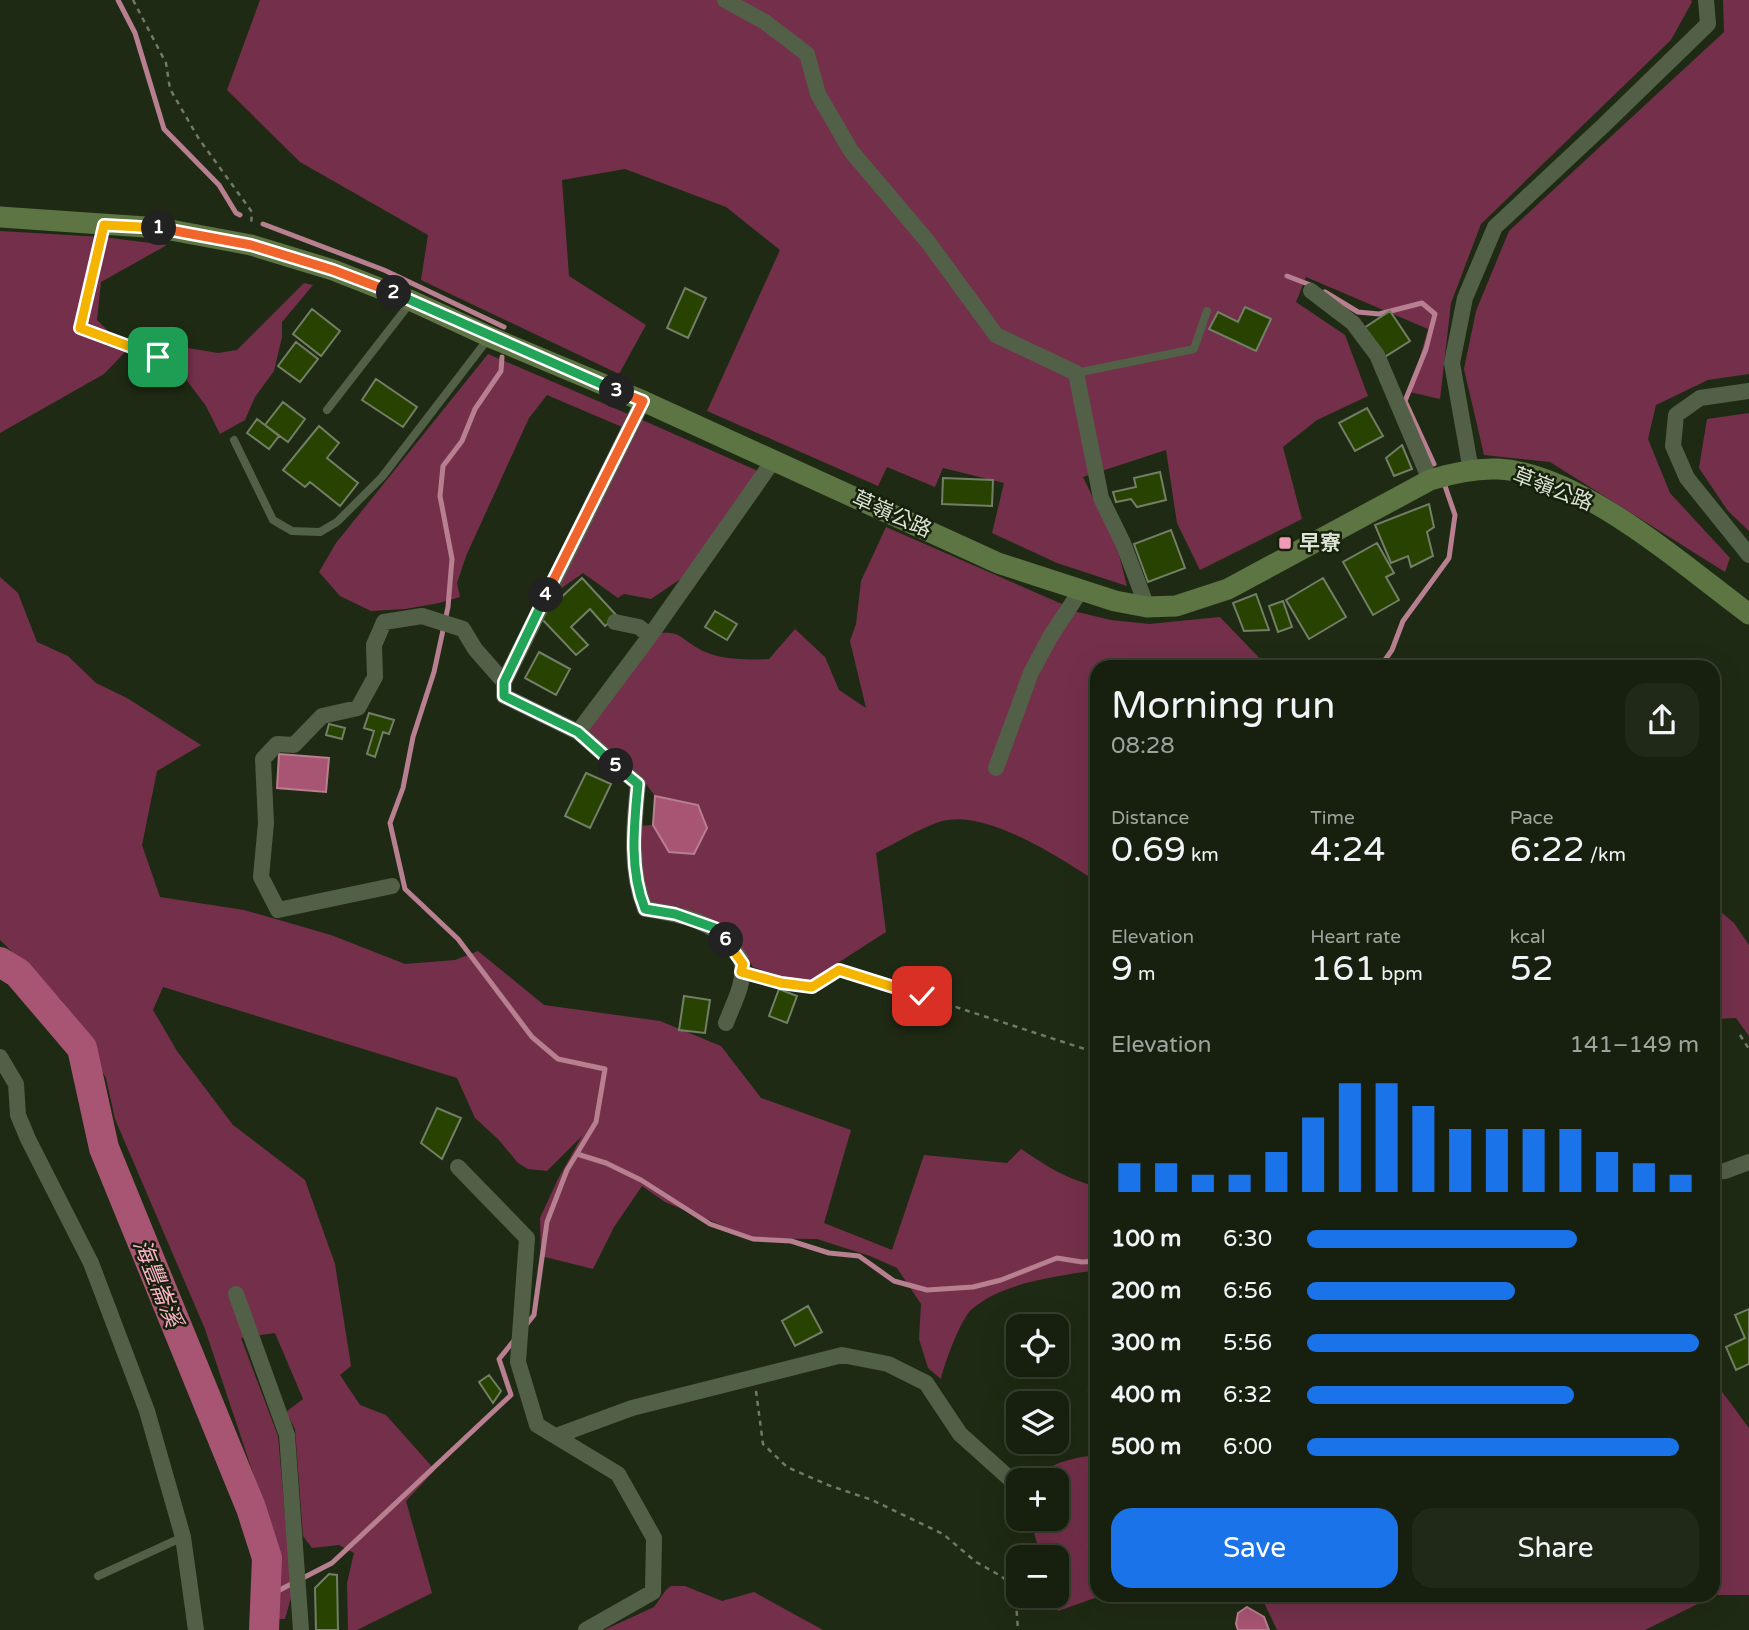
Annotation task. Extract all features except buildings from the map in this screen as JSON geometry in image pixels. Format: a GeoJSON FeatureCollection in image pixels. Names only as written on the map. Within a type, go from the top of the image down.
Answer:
{"type":"FeatureCollection","features":[{"type":"Feature","properties":{"kind":"main road","name":"草嶺公路"},"geometry":{"type":"LineString","coordinates":[[0,217],[160,228],[251,245],[333,270],[412,300],[490,337],[643,401],[998,563],[1115,601],[1147,607],[1176,606],[1228,589],[1430,480],[1457,472],[1498,469],[1525,473],[1579,494],[1620,519],[1749,614]]}},
{"type":"Feature","properties":{"kind":"street"},"geometry":{"type":"LineString","coordinates":[[725,0],[765,22],[807,54],[818,94],[851,151],[928,242],[996,335],[1076,373],[1101,498],[1123,543],[1147,607]]}},
{"type":"Feature","properties":{"kind":"street"},"geometry":{"type":"LineString","coordinates":[[1471,471],[1452,363],[1465,298],[1495,227],[1708,24],[1706,0]]}},
{"type":"Feature","properties":{"kind":"street"},"geometry":{"type":"LineString","coordinates":[[1311,290],[1353,323],[1377,355],[1430,480]]}},
{"type":"Feature","properties":{"kind":"street"},"geometry":{"type":"LineString","coordinates":[[1749,391],[1700,398],[1675,415],[1673,446],[1687,478],[1749,555]]}},
{"type":"Feature","properties":{"kind":"street"},"geometry":{"type":"LineString","coordinates":[[643,401],[504,682],[504,696],[578,732],[638,784],[634,827],[638,893],[645,909],[675,914],[715,928],[733,947],[743,964],[740,986],[726,1023]]}},
{"type":"Feature","properties":{"kind":"street"},"geometry":{"type":"LineString","coordinates":[[578,732],[650,636],[773,461]]}},
{"type":"Feature","properties":{"kind":"street"},"geometry":{"type":"LineString","coordinates":[[996,768],[1031,673],[1050,637],[1081,590]]}},
{"type":"Feature","properties":{"kind":"street"},"geometry":{"type":"LineString","coordinates":[[392,886],[278,909],[261,877],[265,823],[263,759],[277,744],[294,745],[322,716],[358,708],[375,677],[374,645],[384,622],[422,616],[463,629],[475,649],[504,682]]}},
{"type":"Feature","properties":{"kind":"street"},"geometry":{"type":"LineString","coordinates":[[615,622],[639,627],[650,636]]}},
{"type":"Feature","properties":{"kind":"street"},"geometry":{"type":"LineString","coordinates":[[0,1057],[16,1084],[18,1115],[28,1139],[91,1263],[155,1436],[183,1537],[195,1630]]}},
{"type":"Feature","properties":{"kind":"street"},"geometry":{"type":"LineString","coordinates":[[1720,1171],[1749,1162]]}},
{"type":"Feature","properties":{"kind":"street"},"geometry":{"type":"LineString","coordinates":[[458,1167],[527,1238],[518,1363],[537,1424],[618,1474],[654,1538],[653,1592],[586,1630]]}},
{"type":"Feature","properties":{"kind":"street"},"geometry":{"type":"LineString","coordinates":[[236,1294],[287,1435],[301,1630]]}},
{"type":"Feature","properties":{"kind":"street"},"geometry":{"type":"LineString","coordinates":[[556,1436],[632,1408],[842,1355],[888,1364],[926,1383],[960,1434],[1006,1475]]}},
{"type":"Feature","properties":{"kind":"lane"},"geometry":{"type":"LineString","coordinates":[[327,410],[412,300]]}},
{"type":"Feature","properties":{"kind":"lane"},"geometry":{"type":"LineString","coordinates":[[1076,373],[1194,349],[1207,311]]}},
{"type":"Feature","properties":{"kind":"lane"},"geometry":{"type":"LineString","coordinates":[[234,440],[273,520],[292,531],[320,532],[337,522],[382,477],[490,337]]}},
{"type":"Feature","properties":{"kind":"lane"},"geometry":{"type":"LineString","coordinates":[[98,1576],[183,1537]]}},
{"type":"Feature","properties":{"kind":"path"},"geometry":{"type":"LineString","coordinates":[[133,0],[166,63],[170,89],[199,139],[252,212],[251,245]]}},
{"type":"Feature","properties":{"kind":"path"},"geometry":{"type":"LineString","coordinates":[[104,225],[80,328],[158,357]]}},
{"type":"Feature","properties":{"kind":"path"},"geometry":{"type":"LineString","coordinates":[[741,972],[781,983],[812,987],[839,970],[1090,1051]]}},
{"type":"Feature","properties":{"kind":"path"},"geometry":{"type":"LineString","coordinates":[[1740,1035],[1749,1049]]}},
{"type":"Feature","properties":{"kind":"path"},"geometry":{"type":"LineString","coordinates":[[754,1378],[763,1444],[787,1467],[872,1500],[943,1534],[976,1562],[1001,1576],[1015,1588],[1018,1630]]}},
{"type":"Feature","properties":{"kind":"shaded area"},"geometry":{"type":"Polygon","coordinates":[[[260,0],[1692,2],[1671,40],[1481,224],[1451,303],[1440,399],[1410,392],[1428,329],[1306,277],[1296,302],[1345,335],[1368,396],[1317,420],[1283,447],[1302,519],[1200,570],[1177,523],[1166,450],[1083,477],[1117,547],[1127,586],[1057,563],[992,533],[1004,483],[943,468],[935,487],[887,467],[878,486],[707,411],[780,250],[726,207],[625,169],[562,180],[569,276],[646,325],[619,374],[421,280],[428,235],[300,162],[227,90],[260,0]]]}},
{"type":"Feature","properties":{"kind":"shaded area"},"geometry":{"type":"Polygon","coordinates":[[[1723,0],[1749,0],[1749,374],[1708,380],[1656,405],[1648,439],[1670,493],[1730,558],[1725,572],[1550,462],[1484,455],[1464,369],[1476,311],[1509,231],[1724,32],[1723,0]]]}},
{"type":"Feature","properties":{"kind":"shaded area"},"geometry":{"type":"Polygon","coordinates":[[[0,231],[102,237],[167,245],[101,282],[97,320],[127,350],[104,374],[0,433],[0,231]]]}},
{"type":"Feature","properties":{"kind":"shaded area"},"geometry":{"type":"Polygon","coordinates":[[[304,283],[313,285],[282,322],[282,337],[274,371],[255,397],[245,420],[220,434],[206,406],[170,358],[182,347],[218,353],[237,350],[304,283]]]}},
{"type":"Feature","properties":{"kind":"shaded area"},"geometry":{"type":"Polygon","coordinates":[[[488,354],[628,414],[622,427],[547,395],[529,418],[466,556],[457,583],[460,597],[405,609],[371,611],[340,596],[319,572],[336,543],[488,354]]]}},
{"type":"Feature","properties":{"kind":"shaded area"},"geometry":{"type":"Polygon","coordinates":[[[1749,413],[1749,531],[1728,511],[1699,468],[1707,419],[1749,413]]]}},
{"type":"Feature","properties":{"kind":"shaded area"},"geometry":{"type":"Polygon","coordinates":[[[640,419],[758,471],[685,576],[651,599],[624,594],[618,598],[583,573],[556,592],[640,419]]]}},
{"type":"Feature","properties":{"kind":"shaded area"},"geometry":{"type":"Polygon","coordinates":[[[886,527],[1062,604],[1025,671],[988,769],[994,776],[1003,766],[1048,652],[1073,611],[1111,620],[1149,624],[1220,617],[1261,660],[1090,660],[1090,877],[1021,837],[999,828],[957,819],[939,822],[876,853],[886,932],[805,984],[753,967],[721,925],[680,907],[651,904],[642,884],[640,826],[653,825],[669,852],[698,805],[655,796],[643,780],[583,728],[648,634],[660,633],[678,635],[703,651],[719,656],[769,659],[795,629],[825,657],[839,690],[866,708],[850,641],[856,624],[861,581],[886,527]]]}},
{"type":"Feature","properties":{"kind":"shaded area"},"geometry":{"type":"Polygon","coordinates":[[[0,577],[18,593],[37,642],[68,656],[96,683],[127,698],[201,745],[157,771],[142,845],[160,897],[244,910],[331,935],[405,964],[455,960],[478,951],[544,1005],[660,1021],[721,1046],[761,1098],[851,1130],[824,1223],[892,1250],[924,1155],[1007,1163],[1021,1149],[1067,1176],[1090,1185],[1090,1271],[1015,1286],[999,1292],[972,1309],[958,1331],[941,1379],[928,1368],[919,1339],[921,1304],[897,1268],[817,1239],[753,1238],[665,1202],[642,1186],[614,1227],[593,1269],[541,1256],[540,1218],[582,1136],[547,1171],[528,1169],[518,1163],[498,1139],[475,1118],[457,1078],[163,987],[153,1010],[177,1051],[233,1125],[305,1180],[335,1264],[351,1366],[340,1375],[360,1405],[386,1415],[435,1470],[406,1501],[432,1593],[357,1630],[348,1630],[347,1583],[354,1553],[339,1545],[312,1548],[303,1536],[295,1429],[286,1412],[303,1399],[275,1333],[241,1338],[278,1436],[292,1594],[285,1619],[274,1619],[273,1533],[205,1329],[115,1119],[106,1078],[62,1001],[0,940],[0,577]]]}},
{"type":"Feature","properties":{"kind":"shaded area"},"geometry":{"type":"Polygon","coordinates":[[[279,754],[329,758],[326,792],[277,788],[279,754]]]}},
{"type":"Feature","properties":{"kind":"shaded area"},"geometry":{"type":"Polygon","coordinates":[[[655,796],[698,805],[707,828],[694,854],[669,852],[653,825],[655,796]]]}},
{"type":"Feature","properties":{"kind":"shaded area"},"geometry":{"type":"Polygon","coordinates":[[[1720,911],[1734,923],[1749,945],[1749,1036],[1736,1018],[1720,1019],[1720,911]]]}},
{"type":"Feature","properties":{"kind":"shaded area"},"geometry":{"type":"Polygon","coordinates":[[[1720,1389],[1749,1428],[1749,1595],[1720,1595],[1720,1389]]]}},
{"type":"Feature","properties":{"kind":"shaded area"},"geometry":{"type":"Polygon","coordinates":[[[1090,1456],[1090,1600],[1069,1607],[1069,1545],[1038,1545],[1033,1531],[1069,1531],[1069,1468],[1048,1468],[1061,1462],[1090,1456]]]}},
{"type":"Feature","properties":{"kind":"shaded area"},"geometry":{"type":"Polygon","coordinates":[[[671,1586],[685,1586],[722,1601],[754,1592],[823,1630],[604,1630],[654,1607],[671,1586]]]}},
{"type":"Feature","properties":{"kind":"shaded area"},"geometry":{"type":"Polygon","coordinates":[[[1264,1602],[1702,1602],[1645,1630],[1277,1630],[1264,1602]]]}},
{"type":"Feature","properties":{"kind":"shaded area"},"geometry":{"type":"Polygon","coordinates":[[[1247,1607],[1264,1617],[1269,1630],[1238,1630],[1238,1613],[1247,1607]]]}},
{"type":"Feature","properties":{"kind":"waterway"},"geometry":{"type":"LineString","coordinates":[[118,0],[135,33],[164,129],[219,185],[236,213],[240,215]]}},
{"type":"Feature","properties":{"kind":"waterway"},"geometry":{"type":"LineString","coordinates":[[263,224],[384,270],[504,327]]}},
{"type":"Feature","properties":{"kind":"waterway"},"geometry":{"type":"LineString","coordinates":[[1287,276],[1313,286]]}},
{"type":"Feature","properties":{"kind":"waterway"},"geometry":{"type":"LineString","coordinates":[[1325,292],[1358,312],[1379,314],[1422,303],[1435,314],[1426,349],[1405,401],[1434,464]]}},
{"type":"Feature","properties":{"kind":"waterway"},"geometry":{"type":"LineString","coordinates":[[502,357],[501,371],[475,409],[462,441],[443,466],[440,496],[452,559],[448,607],[434,672],[413,737],[403,788],[390,823],[405,889],[458,939],[532,1037],[558,1059],[605,1069],[596,1122],[567,1170],[547,1222],[534,1315],[526,1325]]}},
{"type":"Feature","properties":{"kind":"waterway"},"geometry":{"type":"LineString","coordinates":[[1385,660],[1392,650],[1403,621],[1449,558],[1455,515],[1444,483]]}},
{"type":"Feature","properties":{"kind":"waterway","name":"海豐崙溪"},"geometry":{"type":"LineString","coordinates":[[0,962],[18,973],[82,1048],[104,1148],[251,1508],[267,1558],[264,1630]]}},
{"type":"Feature","properties":{"kind":"waterway"},"geometry":{"type":"LineString","coordinates":[[577,1154],[606,1163],[641,1180],[710,1224],[753,1239],[791,1241],[829,1253],[859,1256],[894,1281],[927,1290],[973,1287],[1001,1280],[1057,1258],[1090,1261]]}},
{"type":"Feature","properties":{"kind":"waterway"},"geometry":{"type":"LineString","coordinates":[[266,1597],[332,1563],[511,1395],[499,1359],[516,1338]]}},
{"type":"Feature","properties":{"kind":"place","name":"早寮"},"geometry":{"type":"Point","coordinates":[1285,543]}},
{"type":"Feature","properties":{"kind":"route"},"geometry":{"type":"LineString","coordinates":[[158,357],[80,328],[104,225],[160,228],[251,245],[333,270],[412,300],[490,337],[643,401],[519,648],[504,682],[504,696],[578,732],[638,784],[634,827],[635,857],[638,893],[645,909],[675,914],[715,928],[733,947],[743,964],[741,972],[781,983],[812,987],[839,970],[922,996]]}}]}
